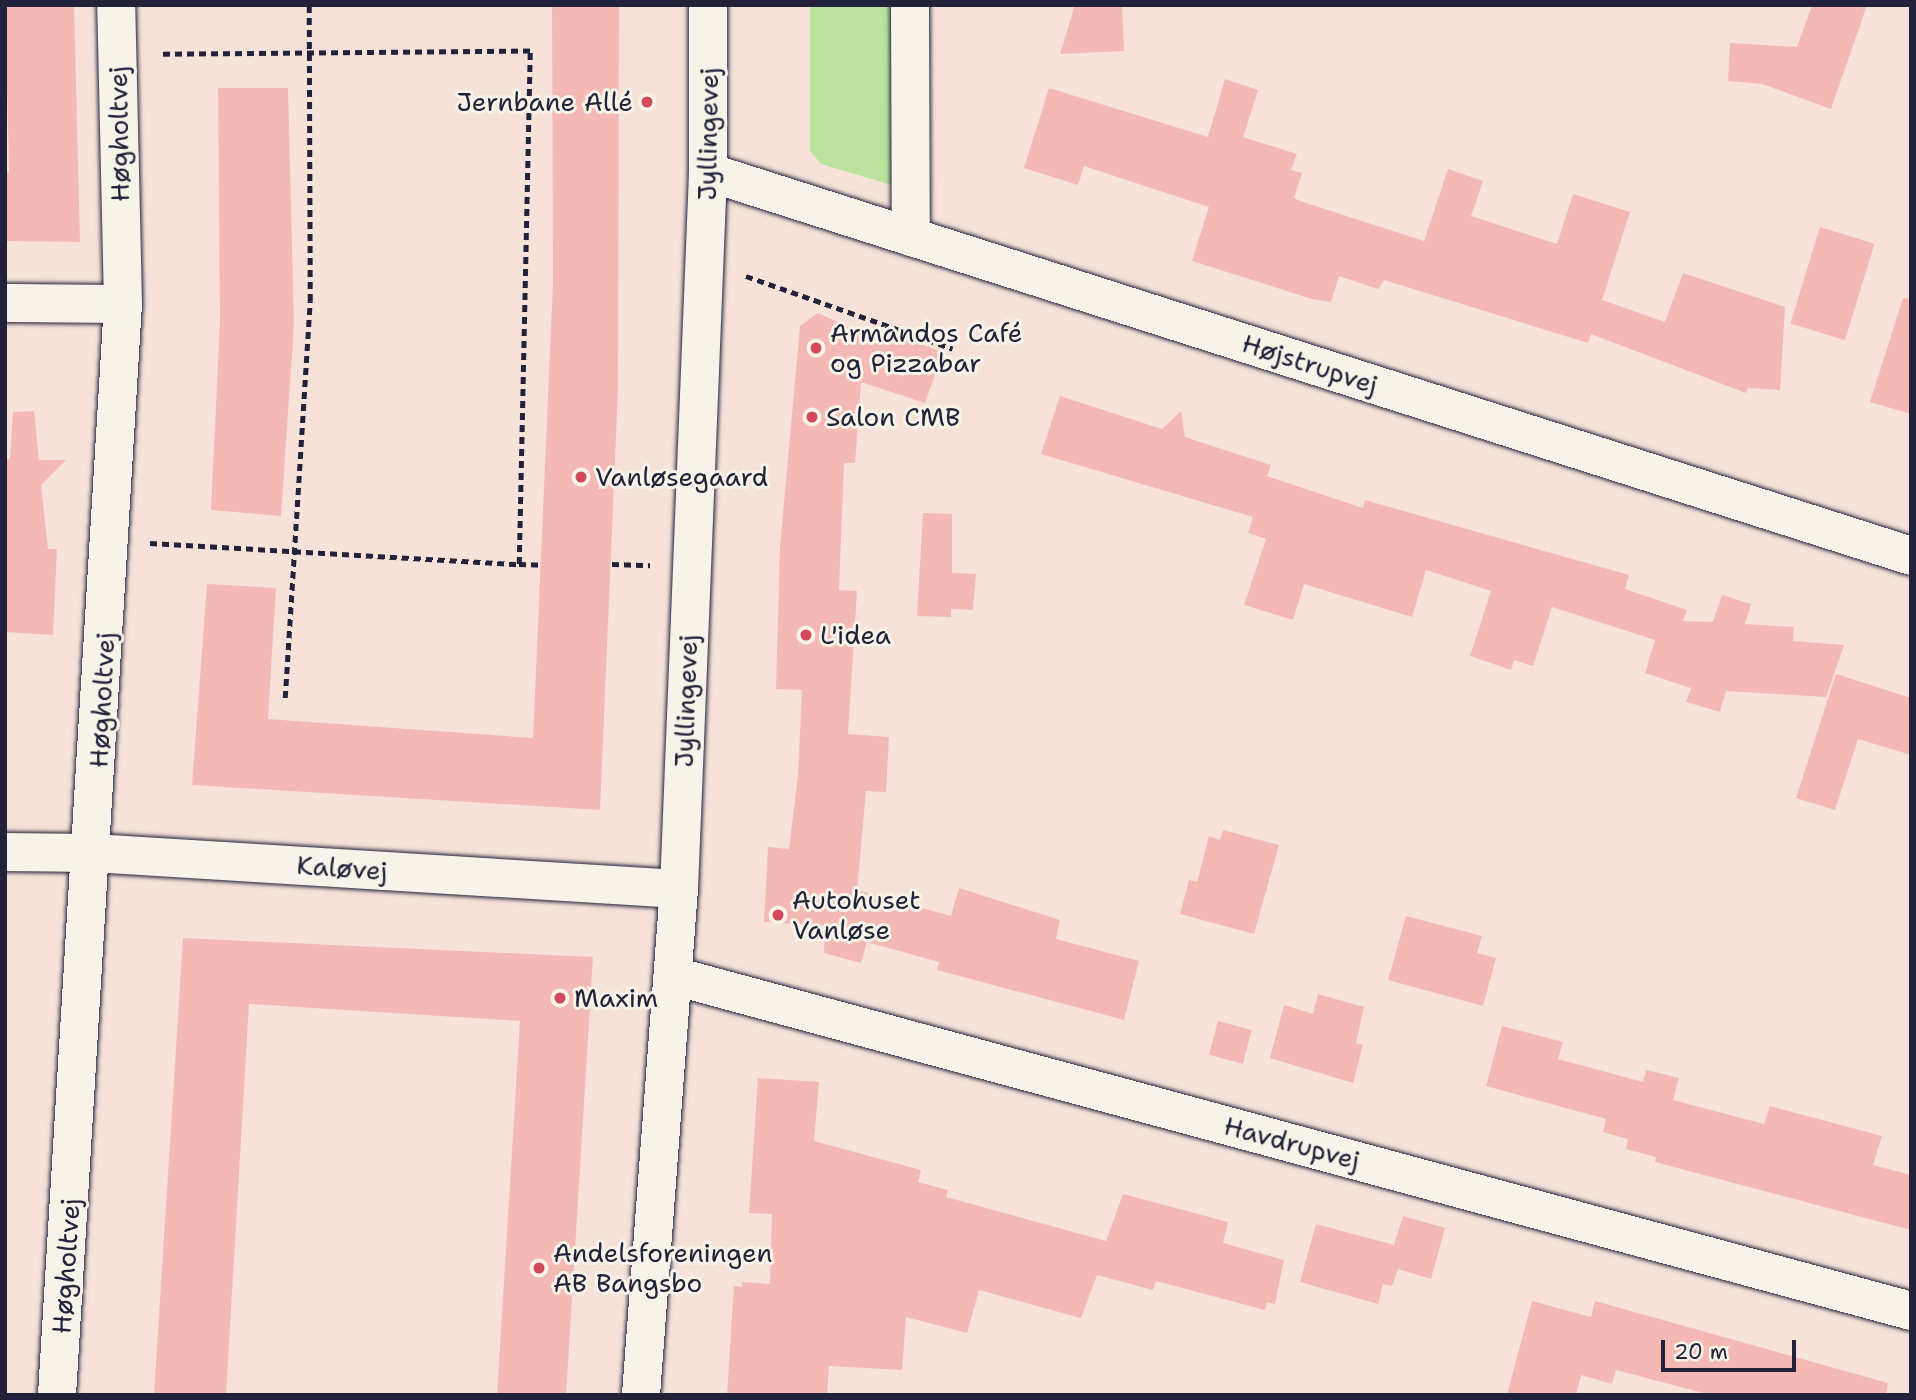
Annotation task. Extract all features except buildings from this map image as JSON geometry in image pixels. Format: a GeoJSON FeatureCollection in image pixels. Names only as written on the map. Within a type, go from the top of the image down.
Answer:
{"type":"FeatureCollection","features":[{"type":"Feature","properties":{"kind":"street","name":"Høgholtvej"},"geometry":{"type":"LineString","coordinates":[[57,1395],[93,853],[123,304],[116,5]]}},
{"type":"Feature","properties":{"kind":"street","name":"Jyllingevej"},"geometry":{"type":"LineString","coordinates":[[641,1395],[674,976],[705,262],[708,5]]}},
{"type":"Feature","properties":{"kind":"street"},"geometry":{"type":"LineString","coordinates":[[909,5],[911,237]]}},
{"type":"Feature","properties":{"kind":"street","name":"Højstrupvej"},"geometry":{"type":"LineString","coordinates":[[708,172],[1911,556]]}},
{"type":"Feature","properties":{"kind":"street"},"geometry":{"type":"LineString","coordinates":[[5,303],[123,304]]}},
{"type":"Feature","properties":{"kind":"street","name":"Kaløvej"},"geometry":{"type":"LineString","coordinates":[[5,852],[93,853],[678,889]]}},
{"type":"Feature","properties":{"kind":"street","name":"Havdrupvej"},"geometry":{"type":"LineString","coordinates":[[674,976],[1911,1311]]}},
{"type":"Feature","properties":{"kind":"path"},"geometry":{"type":"LineString","coordinates":[[285,698],[310,302],[309,5]]}},
{"type":"Feature","properties":{"kind":"path"},"geometry":{"type":"LineString","coordinates":[[118,54],[530,51],[519,564]]}},
{"type":"Feature","properties":{"kind":"path"},"geometry":{"type":"LineString","coordinates":[[705,262],[953,349]]}},
{"type":"Feature","properties":{"kind":"path"},"geometry":{"type":"LineString","coordinates":[[110,541],[543,565]]}},
{"type":"Feature","properties":{"kind":"green space"},"geometry":{"type":"Polygon","coordinates":[[[810,5],[891,5],[895,186],[821,164],[810,151],[810,5]]]}},
{"type":"Feature","properties":{"kind":"place","name":"Jernbane Allé"},"geometry":{"type":"Point","coordinates":[647,102]}},
{"type":"Feature","properties":{"kind":"place","name":"Armandos Café og Pizzabar"},"geometry":{"type":"Point","coordinates":[816,348]}},
{"type":"Feature","properties":{"kind":"place","name":"Salon CMB"},"geometry":{"type":"Point","coordinates":[812,417]}},
{"type":"Feature","properties":{"kind":"place","name":"Vanløsegaard"},"geometry":{"type":"Point","coordinates":[581,477]}},
{"type":"Feature","properties":{"kind":"place","name":"L'idea"},"geometry":{"type":"Point","coordinates":[806,635]}},
{"type":"Feature","properties":{"kind":"place","name":"Autohuset Vanløse"},"geometry":{"type":"Point","coordinates":[778,915]}},
{"type":"Feature","properties":{"kind":"place","name":"Maxim"},"geometry":{"type":"Point","coordinates":[560,998]}},
{"type":"Feature","properties":{"kind":"place","name":"Andelsforeningen AB Bangsbo"},"geometry":{"type":"Point","coordinates":[539,1268]}}]}
